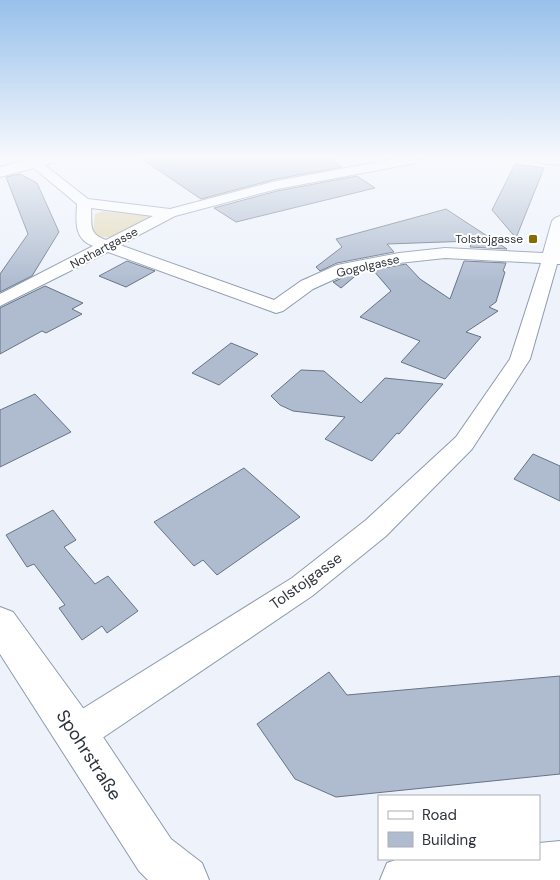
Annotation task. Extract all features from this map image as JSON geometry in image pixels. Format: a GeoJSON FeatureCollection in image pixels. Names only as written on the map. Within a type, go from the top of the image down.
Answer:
{"type":"FeatureCollection","features":[{"type":"Feature","properties":{"kind":"street"},"geometry":{"type":"LineString","coordinates":[[80,200],[84,203],[132,210],[170,213]]}},
{"type":"Feature","properties":{"kind":"street","name":"Nothartgasse"},"geometry":{"type":"LineString","coordinates":[[0,301],[170,213],[219,200]]}},
{"type":"Feature","properties":{"kind":"street","name":"Gogolgasse"},"geometry":{"type":"LineString","coordinates":[[84,203],[84,230],[91,240],[276,307],[307,285],[343,269],[399,258],[445,253],[555,259]]}},
{"type":"Feature","properties":{"kind":"street","name":"Tolstojgasse"},"geometry":{"type":"LineString","coordinates":[[76,734],[302,587],[376,528],[464,443],[520,359],[555,259],[560,221]]}},
{"type":"Feature","properties":{"kind":"street","name":"Spohrstraße"},"geometry":{"type":"LineString","coordinates":[[0,623],[76,734],[155,855],[185,880]]}},
{"type":"Feature","properties":{"kind":"street"},"geometry":{"type":"LineString","coordinates":[[404,880],[560,865]]}},
{"type":"Feature","properties":{"kind":"shaded area"},"geometry":{"type":"Polygon","coordinates":[[[103,211],[149,216],[151,218],[115,236],[100,236],[93,233],[95,214],[103,211]]]}},
{"type":"Feature","properties":{"kind":"building"},"geometry":{"type":"Polygon","coordinates":[[[15,200],[45,200],[59,232],[32,276],[0,292],[0,274],[28,234],[15,200]]]}},
{"type":"Feature","properties":{"kind":"building"},"geometry":{"type":"Polygon","coordinates":[[[243,200],[326,200],[236,222],[214,208],[243,200]]]}},
{"type":"Feature","properties":{"kind":"building"},"geometry":{"type":"Polygon","coordinates":[[[497,200],[531,200],[516,238],[492,210],[497,200]]]}},
{"type":"Feature","properties":{"kind":"building"},"geometry":{"type":"Polygon","coordinates":[[[446,209],[507,249],[470,247],[472,241],[387,244],[394,252],[337,263],[320,271],[316,267],[342,247],[336,239],[446,209]]]}},
{"type":"Feature","properties":{"kind":"building"},"geometry":{"type":"Polygon","coordinates":[[[127,261],[155,271],[126,287],[99,276],[127,261]]]}},
{"type":"Feature","properties":{"kind":"building"},"geometry":{"type":"Polygon","coordinates":[[[464,261],[506,263],[503,271],[505,272],[496,302],[489,307],[498,311],[466,332],[481,337],[445,379],[401,362],[420,341],[360,317],[391,291],[373,270],[406,264],[420,279],[450,299],[464,261]]]}},
{"type":"Feature","properties":{"kind":"building"},"geometry":{"type":"Polygon","coordinates":[[[360,272],[341,288],[333,282],[349,275],[360,272]]]}},
{"type":"Feature","properties":{"kind":"building"},"geometry":{"type":"Polygon","coordinates":[[[45,286],[83,303],[72,309],[82,314],[46,333],[42,331],[0,354],[0,308],[45,286]]]}},
{"type":"Feature","properties":{"kind":"building"},"geometry":{"type":"Polygon","coordinates":[[[231,343],[258,354],[219,385],[192,373],[231,343]]]}},
{"type":"Feature","properties":{"kind":"building"},"geometry":{"type":"Polygon","coordinates":[[[301,370],[324,371],[361,403],[385,378],[443,384],[399,434],[397,433],[372,461],[325,439],[345,417],[293,411],[280,405],[271,396],[301,370]]]}},
{"type":"Feature","properties":{"kind":"building"},"geometry":{"type":"Polygon","coordinates":[[[35,394],[71,432],[0,467],[0,410],[35,394]]]}},
{"type":"Feature","properties":{"kind":"building"},"geometry":{"type":"Polygon","coordinates":[[[533,454],[560,466],[560,501],[514,479],[533,454]]]}},
{"type":"Feature","properties":{"kind":"building"},"geometry":{"type":"Polygon","coordinates":[[[244,468],[300,517],[217,575],[203,560],[194,566],[154,522],[244,468]]]}},
{"type":"Feature","properties":{"kind":"building"},"geometry":{"type":"Polygon","coordinates":[[[53,510],[76,540],[64,547],[95,584],[108,576],[138,611],[107,633],[102,626],[82,640],[59,608],[65,605],[34,564],[27,567],[6,535],[53,510]]]}},
{"type":"Feature","properties":{"kind":"building"},"geometry":{"type":"Polygon","coordinates":[[[329,672],[347,695],[560,676],[560,774],[336,797],[295,779],[257,724],[329,672]]]}},
{"type":"Feature","properties":{"kind":"place","name":"Tolstojgasse"},"geometry":{"type":"Point","coordinates":[533,239]}}]}
